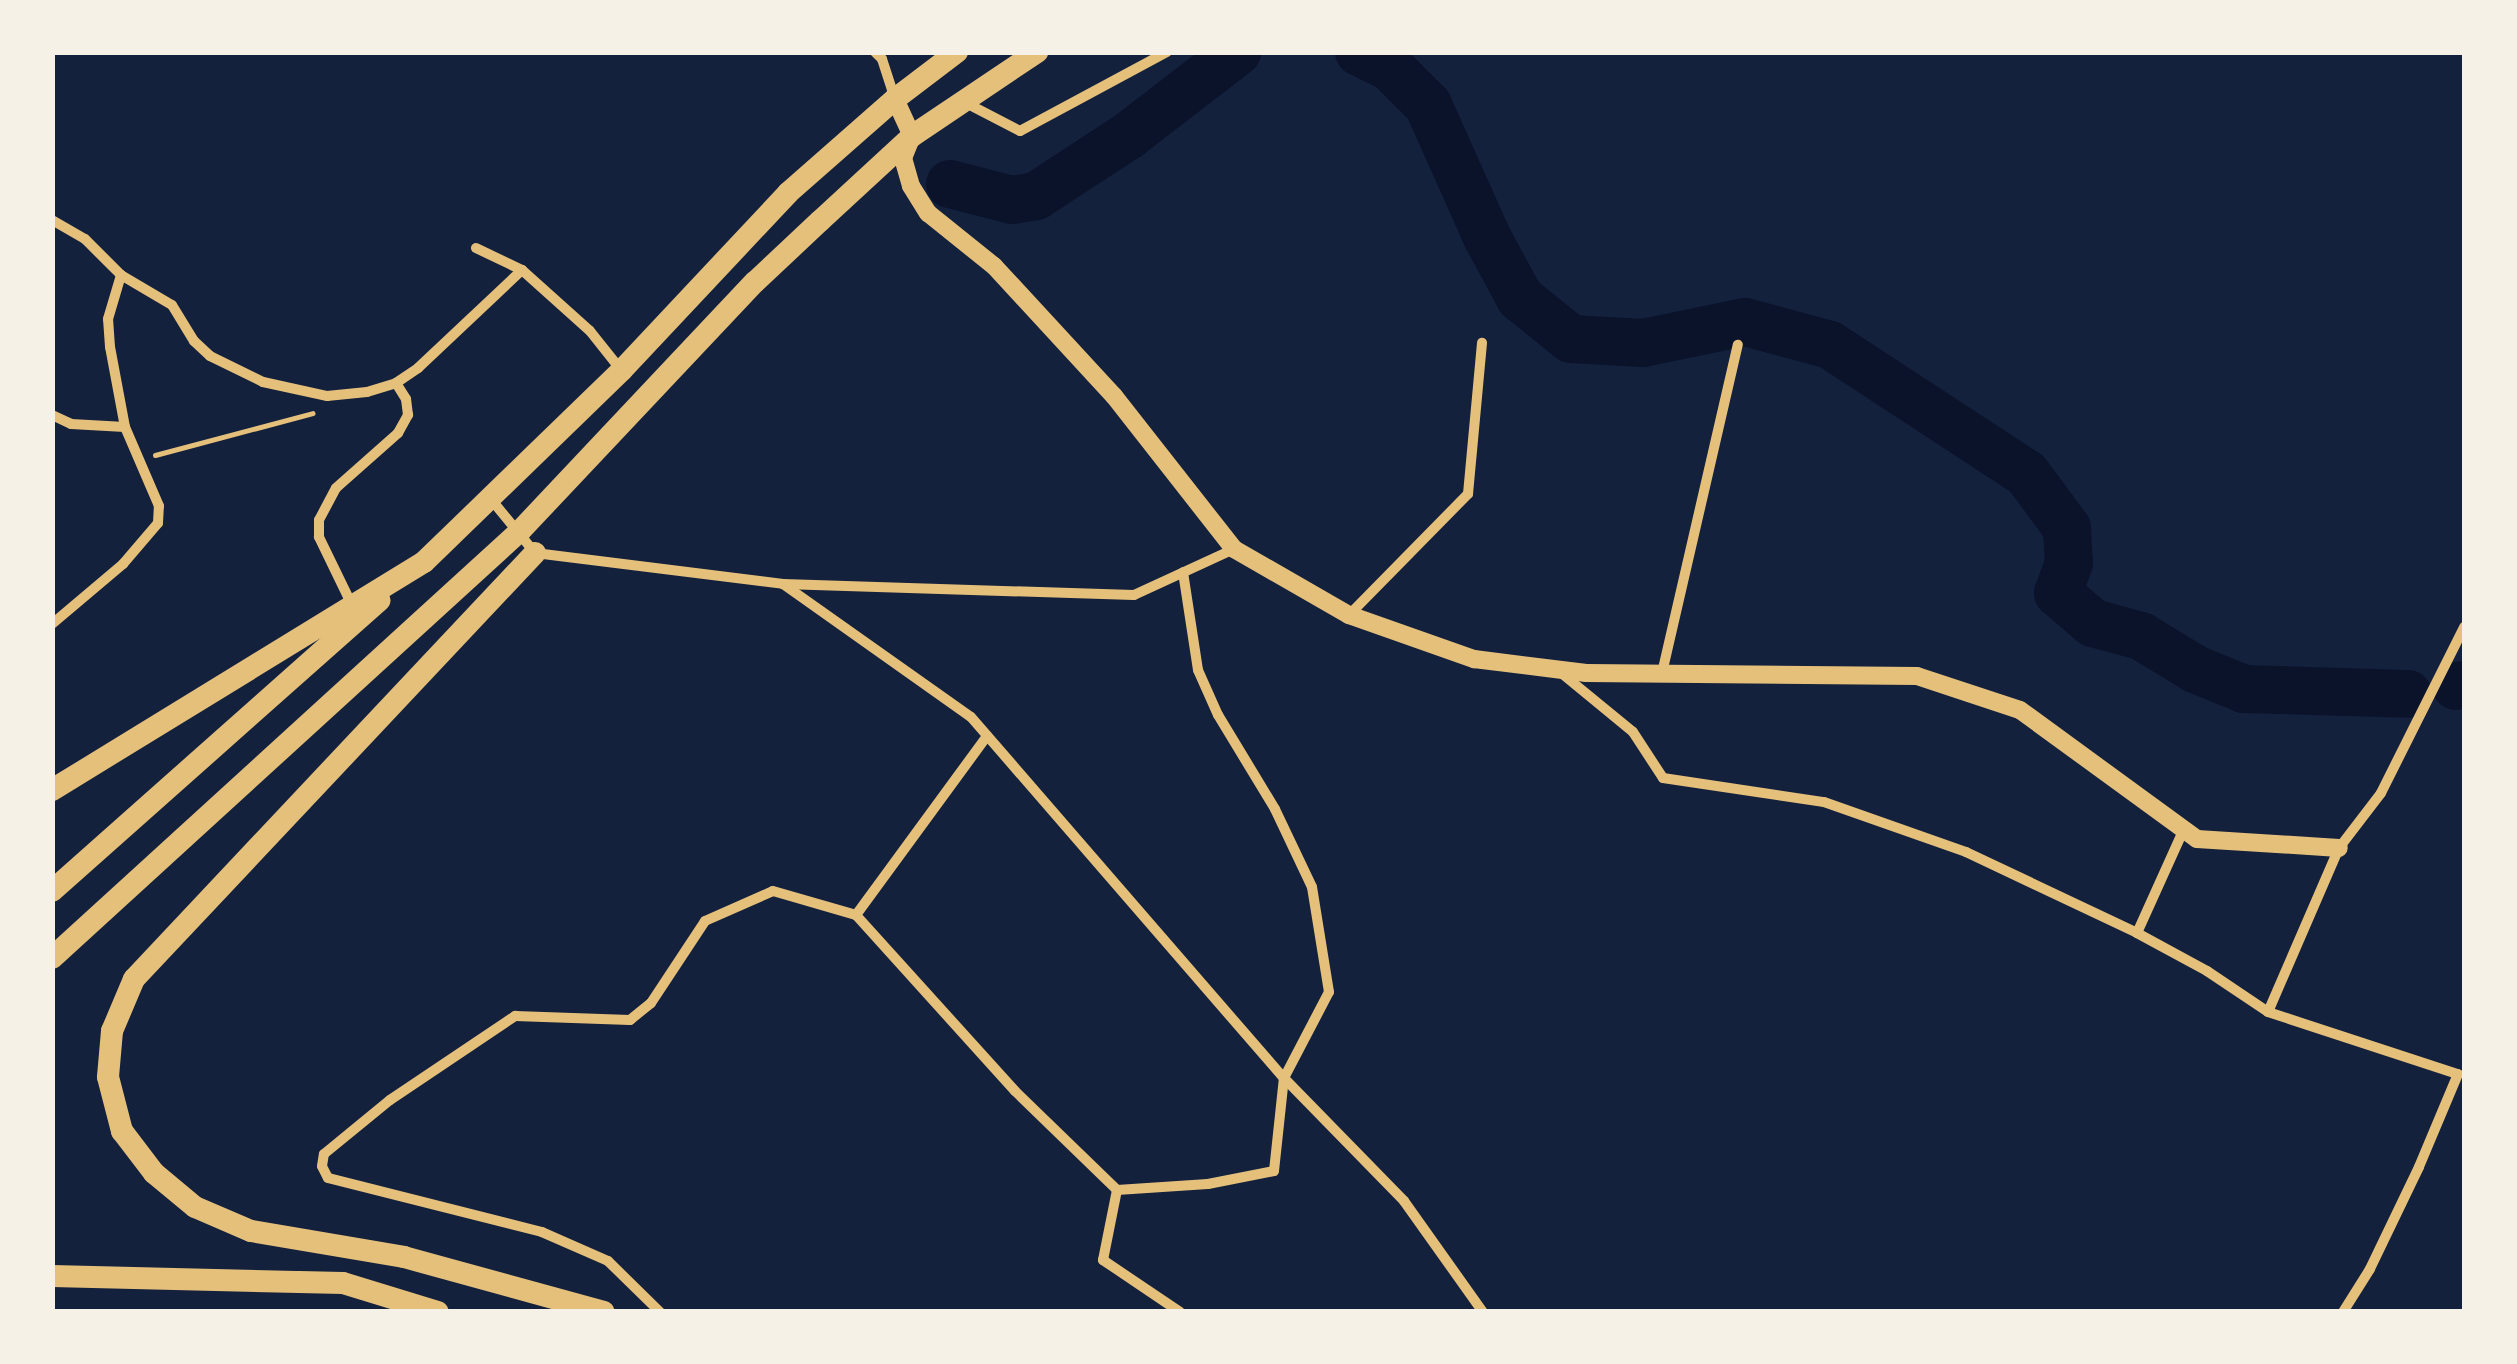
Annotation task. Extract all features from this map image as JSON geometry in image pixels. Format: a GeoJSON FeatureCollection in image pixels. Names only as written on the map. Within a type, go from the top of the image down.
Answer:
{"type":"FeatureCollection","features":[{"type":"Feature","properties":{"kind":"main road"},"geometry":{"type":"LineString","coordinates":[[52,890],[424,562],[622,370],[788,194],[894,99],[957,52]]}},
{"type":"Feature","properties":{"kind":"main road"},"geometry":{"type":"LineString","coordinates":[[52,958],[520,531],[754,282],[912,136],[1037,52]]}},
{"type":"Feature","properties":{"kind":"main road"},"geometry":{"type":"LineString","coordinates":[[535,553],[134,979],[112,1031],[108,1076],[122,1131],[154,1173],[196,1207],[251,1231],[404,1256],[604,1312]]}},
{"type":"Feature","properties":{"kind":"main road"},"geometry":{"type":"LineString","coordinates":[[52,790],[424,562]]}},
{"type":"Feature","properties":{"kind":"main road"},"geometry":{"type":"LineString","coordinates":[[52,1276],[343,1283],[438,1312]]}},
{"type":"Feature","properties":{"kind":"street"},"geometry":{"type":"LineString","coordinates":[[874,52],[882,59],[894,99],[912,136],[903,158],[911,186],[928,213],[994,266],[1114,396],[1234,549],[1349,615],[1474,659],[1556,669],[1917,676],[2020,710],[2197,839],[2339,848]]}},
{"type":"Feature","properties":{"kind":"street"},"geometry":{"type":"LineString","coordinates":[[961,100],[1020,132],[1167,52]]}},
{"type":"Feature","properties":{"kind":"street"},"geometry":{"type":"LineString","coordinates":[[52,220],[85,239],[122,276],[172,304],[194,341],[210,356],[263,382],[328,396],[367,392],[396,382],[418,368],[522,270]]}},
{"type":"Feature","properties":{"kind":"street"},"geometry":{"type":"LineString","coordinates":[[476,248],[522,270],[590,331],[622,370]]}},
{"type":"Feature","properties":{"kind":"street"},"geometry":{"type":"LineString","coordinates":[[52,624],[122,564],[158,522],[160,506],[125,426],[108,319],[122,276]]}},
{"type":"Feature","properties":{"kind":"street"},"geometry":{"type":"LineString","coordinates":[[1349,615],[1468,494],[1482,343]]}},
{"type":"Feature","properties":{"kind":"street"},"geometry":{"type":"LineString","coordinates":[[1662,674],[1738,345]]}},
{"type":"Feature","properties":{"kind":"street"},"geometry":{"type":"LineString","coordinates":[[352,605],[319,538],[319,520],[336,488],[398,434],[408,415],[406,399],[396,382]]}},
{"type":"Feature","properties":{"kind":"street"},"geometry":{"type":"LineString","coordinates":[[52,415],[85,426],[125,426]]}},
{"type":"Feature","properties":{"kind":"street"},"geometry":{"type":"LineString","coordinates":[[490,498],[535,553],[784,584],[1134,594],[1234,549]]}},
{"type":"Feature","properties":{"kind":"street"},"geometry":{"type":"LineString","coordinates":[[660,1312],[608,1261],[542,1232],[328,1178],[322,1166],[324,1154],[390,1100],[515,1016],[630,1020],[651,1003],[705,922],[774,892],[856,915],[1015,1091],[1117,1190],[1208,1184],[1274,1171],[1284,1078],[1329,992],[1312,887],[1275,809],[1218,715],[1198,670],[1183,572]]}},
{"type":"Feature","properties":{"kind":"street"},"geometry":{"type":"LineString","coordinates":[[784,584],[971,717],[1284,1078],[1404,1201],[1483,1312]]}},
{"type":"Feature","properties":{"kind":"street"},"geometry":{"type":"LineString","coordinates":[[2268,1012],[2339,848],[2381,792],[2464,627]]}},
{"type":"Feature","properties":{"kind":"street"},"geometry":{"type":"LineString","coordinates":[[1556,669],[1634,732],[1663,778],[1824,802],[1966,852],[2137,933],[2207,971],[2268,1012],[2461,1075],[2370,1269],[2343,1312]]}},
{"type":"Feature","properties":{"kind":"street"},"geometry":{"type":"LineString","coordinates":[[856,915],[987,736]]}},
{"type":"Feature","properties":{"kind":"street"},"geometry":{"type":"LineString","coordinates":[[2137,933],[2184,829]]}},
{"type":"Feature","properties":{"kind":"street"},"geometry":{"type":"LineString","coordinates":[[1117,1190],[1103,1260],[1180,1312]]}},
{"type":"Feature","properties":{"kind":"path"},"geometry":{"type":"LineString","coordinates":[[139,460],[320,411]]}},
{"type":"Feature","properties":{"kind":"waterway"},"geometry":{"type":"LineString","coordinates":[[950,184],[1012,200],[1036,196],[1128,136],[1237,52]]}},
{"type":"Feature","properties":{"kind":"waterway"},"geometry":{"type":"LineString","coordinates":[[1359,52],[1390,67],[1428,105],[1487,237],[1520,298],[1571,339],[1643,343],[1745,322],[1830,345],[2027,474],[2067,528],[2069,563],[2058,593],[2093,623],[2141,636],[2195,669],[2244,689],[2408,694]]}},
{"type":"Feature","properties":{"kind":"waterway"},"geometry":{"type":"LineString","coordinates":[[2456,686],[2464,685]]}}]}
